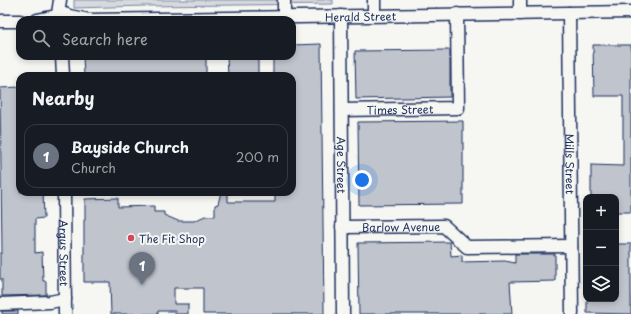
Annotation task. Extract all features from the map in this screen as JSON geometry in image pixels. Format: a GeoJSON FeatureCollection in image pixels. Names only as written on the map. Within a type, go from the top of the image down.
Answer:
{"type":"FeatureCollection","features":[{"type":"Feature","properties":{"kind":"street"},"geometry":{"type":"LineString","coordinates":[[62,0],[62,16]]}},
{"type":"Feature","properties":{"kind":"street"},"geometry":{"type":"LineString","coordinates":[[284,0],[284,16]]}},
{"type":"Feature","properties":{"kind":"street"},"geometry":{"type":"LineString","coordinates":[[374,0],[374,15]]}},
{"type":"Feature","properties":{"kind":"street"},"geometry":{"type":"LineString","coordinates":[[520,0],[520,14]]}},
{"type":"Feature","properties":{"kind":"street","name":"Herald Street"},"geometry":{"type":"LineString","coordinates":[[296,17],[631,12]]}},
{"type":"Feature","properties":{"kind":"street","name":"Mills Street"},"geometry":{"type":"LineString","coordinates":[[569,13],[572,314]]}},
{"type":"Feature","properties":{"kind":"street","name":"Times Street"},"geometry":{"type":"LineString","coordinates":[[342,110],[458,108],[457,14]]}},
{"type":"Feature","properties":{"kind":"street","name":"Age Street"},"geometry":{"type":"LineString","coordinates":[[341,16],[343,314]]}},
{"type":"Feature","properties":{"kind":"street"},"geometry":{"type":"LineString","coordinates":[[0,21],[16,21]]}},
{"type":"Feature","properties":{"kind":"street"},"geometry":{"type":"LineString","coordinates":[[62,60],[63,72]]}},
{"type":"Feature","properties":{"kind":"street","name":"Argus Street"},"geometry":{"type":"LineString","coordinates":[[64,196],[65,314]]}},
{"type":"Feature","properties":{"kind":"street","name":"Barlow Avenue"},"geometry":{"type":"LineString","coordinates":[[342,227],[444,226],[467,247],[571,246]]}},
{"type":"Feature","properties":{"kind":"street"},"geometry":{"type":"LineString","coordinates":[[0,304],[50,302],[65,299]]}},
{"type":"Feature","properties":{"kind":"shaded area"},"geometry":{"type":"Polygon","coordinates":[[[74,0],[333,0],[333,4],[74,8],[74,0]]]}},
{"type":"Feature","properties":{"kind":"building"},"geometry":{"type":"Polygon","coordinates":[[[321,44],[324,314],[203,314],[203,288],[174,288],[174,304],[188,304],[188,314],[175,314],[175,311],[158,311],[158,314],[111,314],[110,282],[84,282],[85,199],[118,198],[118,207],[154,206],[154,212],[164,212],[164,215],[178,221],[194,221],[205,216],[215,216],[215,205],[218,204],[220,196],[228,196],[228,202],[275,202],[275,196],[296,196],[296,72],[273,72],[273,60],[296,60],[296,45],[321,44]]]}},
{"type":"Feature","properties":{"kind":"building"},"geometry":{"type":"Polygon","coordinates":[[[593,45],[631,45],[631,212],[619,212],[619,194],[591,194],[591,165],[623,166],[623,96],[594,96],[593,45]]]}},
{"type":"Feature","properties":{"kind":"building"},"geometry":{"type":"Polygon","coordinates":[[[450,50],[450,97],[356,99],[355,51],[450,50]]]}},
{"type":"Feature","properties":{"kind":"building"},"geometry":{"type":"Polygon","coordinates":[[[83,60],[206,60],[206,72],[84,72],[83,60]]]}},
{"type":"Feature","properties":{"kind":"building"},"geometry":{"type":"Polygon","coordinates":[[[227,60],[258,60],[258,72],[228,72],[227,60]]]}},
{"type":"Feature","properties":{"kind":"building"},"geometry":{"type":"Polygon","coordinates":[[[16,87],[16,196],[43,196],[44,218],[35,219],[35,253],[42,252],[43,281],[46,281],[46,295],[2,296],[2,279],[0,279],[0,253],[2,253],[0,88],[16,87]]]}},
{"type":"Feature","properties":{"kind":"building"},"geometry":{"type":"Polygon","coordinates":[[[463,121],[463,204],[359,205],[358,122],[463,121]]]}},
{"type":"Feature","properties":{"kind":"building"},"geometry":{"type":"Polygon","coordinates":[[[450,242],[451,256],[462,255],[462,262],[505,261],[515,263],[515,254],[555,254],[555,281],[510,282],[512,314],[359,314],[358,243],[450,242]]]}},
{"type":"Feature","properties":{"kind":"building"},"geometry":{"type":"Polygon","coordinates":[[[619,244],[631,244],[631,314],[587,313],[587,302],[619,302],[619,244]]]}},
{"type":"Feature","properties":{"kind":"building"},"geometry":{"type":"Polygon","coordinates":[[[2,311],[18,311],[18,314],[2,314],[2,311]]]}},
{"type":"Feature","properties":{"kind":"place","name":"The Fit Shop"},"geometry":{"type":"Point","coordinates":[131,238]}},
{"type":"Feature","properties":{"kind":"place","name":"Bayside Church"},"geometry":{"type":"Point","coordinates":[142,285]}}]}
